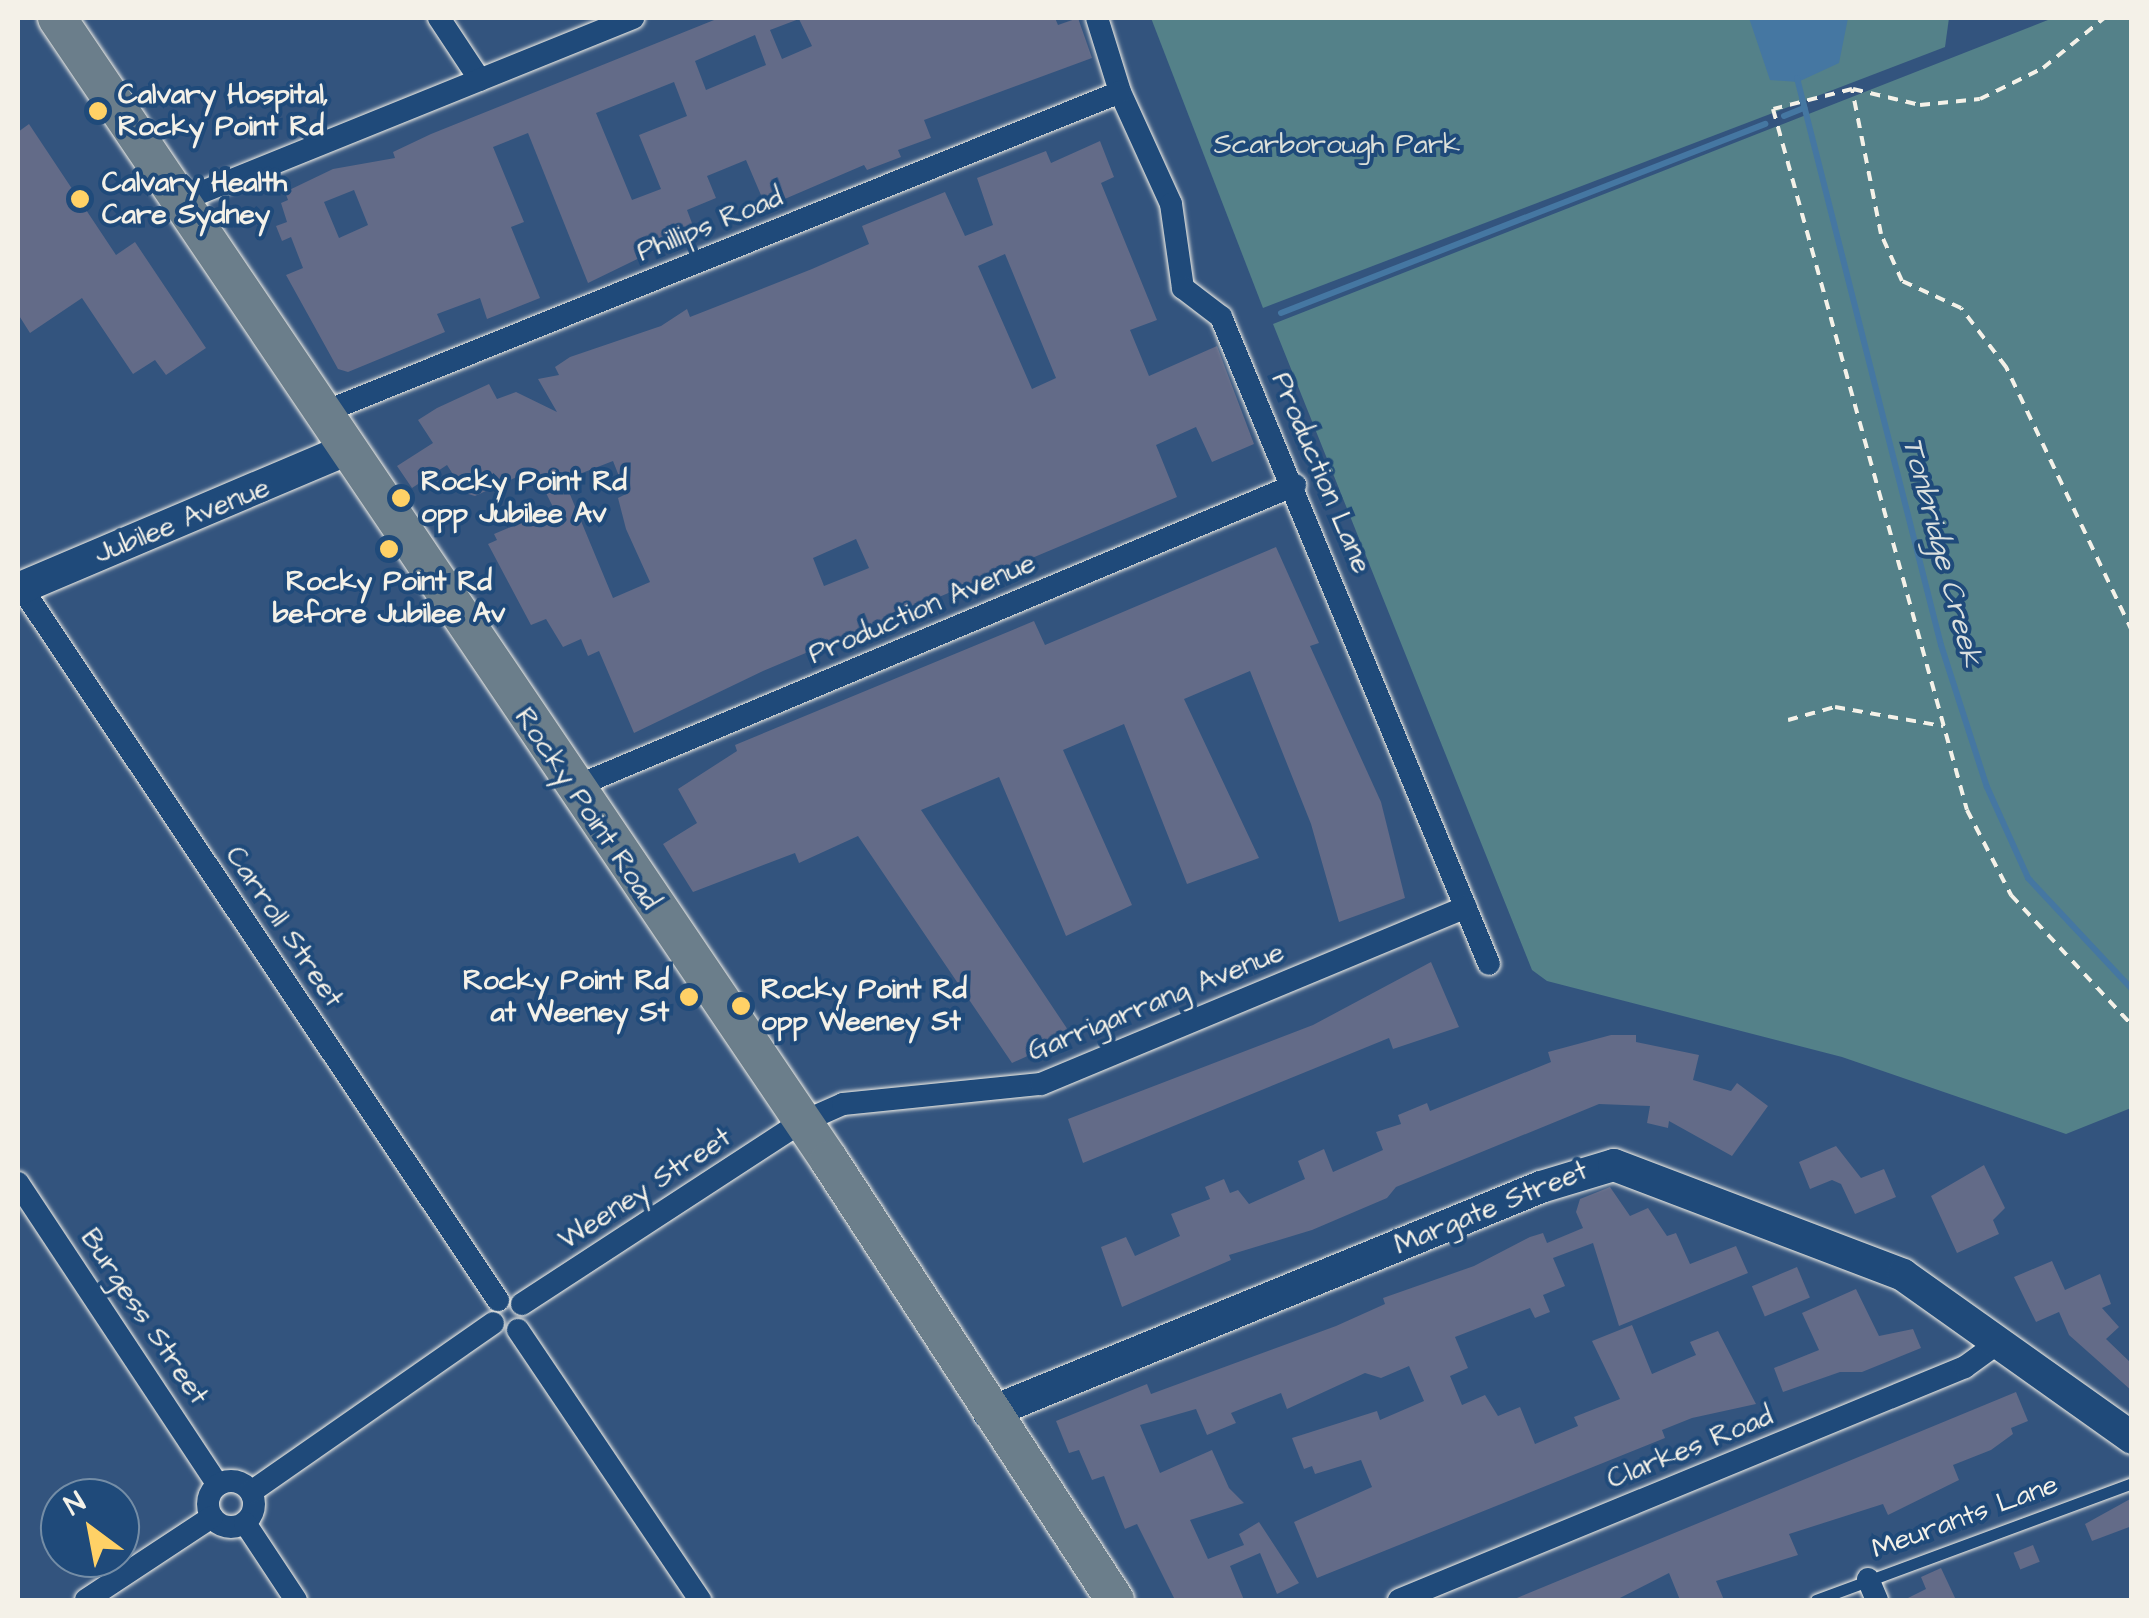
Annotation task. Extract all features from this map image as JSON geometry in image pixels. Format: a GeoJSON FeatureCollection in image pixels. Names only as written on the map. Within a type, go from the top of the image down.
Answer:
{"type":"FeatureCollection","features":[{"type":"Feature","properties":{"kind":"main road","name":"Rocky Point Road"},"geometry":{"type":"LineString","coordinates":[[57,18],[800,1123],[1115,1600]]}},
{"type":"Feature","properties":{"kind":"street"},"geometry":{"type":"LineString","coordinates":[[439,18],[480,80]]}},
{"type":"Feature","properties":{"kind":"street"},"geometry":{"type":"LineString","coordinates":[[180,201],[634,18]]}},
{"type":"Feature","properties":{"kind":"street","name":"Production Lane"},"geometry":{"type":"LineString","coordinates":[[1096,18],[1120,92],[1171,204],[1183,288],[1221,317],[1295,485],[1489,964]]}},
{"type":"Feature","properties":{"kind":"street","name":"Phillips Road"},"geometry":{"type":"LineString","coordinates":[[322,413],[1120,92]]}},
{"type":"Feature","properties":{"kind":"street","name":"Jubilee Avenue"},"geometry":{"type":"LineString","coordinates":[[19,588],[346,450]]}},
{"type":"Feature","properties":{"kind":"street","name":"Production Avenue"},"geometry":{"type":"LineString","coordinates":[[572,788],[1295,485]]}},
{"type":"Feature","properties":{"kind":"street","name":"Carroll Street"},"geometry":{"type":"LineString","coordinates":[[19,588],[498,1300]]}},
{"type":"Feature","properties":{"kind":"street","name":"Garrigarrang Avenue"},"geometry":{"type":"LineString","coordinates":[[800,1123],[844,1104],[1042,1084],[1466,907]]}},
{"type":"Feature","properties":{"kind":"street","name":"Weeney Street"},"geometry":{"type":"LineString","coordinates":[[522,1304],[800,1123]]}},
{"type":"Feature","properties":{"kind":"street","name":"Margate Street"},"geometry":{"type":"LineString","coordinates":[[990,1413],[1601,1165],[1630,1168],[1874,1260],[2132,1438]]}},
{"type":"Feature","properties":{"kind":"street","name":"Burgess Street"},"geometry":{"type":"LineString","coordinates":[[18,1183],[218,1485]]}},
{"type":"Feature","properties":{"kind":"street"},"geometry":{"type":"LineString","coordinates":[[251,1492],[492,1324],[498,1300],[522,1304],[526,1318],[518,1330],[504,1332],[492,1324]]}},
{"type":"Feature","properties":{"kind":"street"},"geometry":{"type":"LineString","coordinates":[[518,1330],[700,1600]]}},
{"type":"Feature","properties":{"kind":"street","name":"Clarkes Road"},"geometry":{"type":"LineString","coordinates":[[1399,1600],[1965,1366],[1998,1343]]}},
{"type":"Feature","properties":{"kind":"street"},"geometry":{"type":"LineString","coordinates":[[240,1482],[251,1492],[254,1512],[245,1523],[224,1526],[212,1517],[208,1504],[218,1485],[240,1482]]}},
{"type":"Feature","properties":{"kind":"street"},"geometry":{"type":"LineString","coordinates":[[86,1600],[212,1517]]}},
{"type":"Feature","properties":{"kind":"street"},"geometry":{"type":"LineString","coordinates":[[245,1523],[296,1600]]}},
{"type":"Feature","properties":{"kind":"lane","name":"Meurants Lane"},"geometry":{"type":"LineString","coordinates":[[1816,1600],[1873,1590],[2132,1483]]}},
{"type":"Feature","properties":{"kind":"path"},"geometry":{"type":"LineString","coordinates":[[2104,18],[2043,68],[1980,99],[1920,105],[1852,88],[1816,101],[1772,109],[1967,810],[2011,895],[2132,1025]]}},
{"type":"Feature","properties":{"kind":"path"},"geometry":{"type":"LineString","coordinates":[[1852,88],[1881,234],[1902,281],[1961,308],[2006,367],[2132,631]]}},
{"type":"Feature","properties":{"kind":"path"},"geometry":{"type":"LineString","coordinates":[[1788,720],[1835,707],[1943,726]]}},
{"type":"Feature","properties":{"kind":"green space","name":"Scarborough Park"},"geometry":{"type":"Polygon","coordinates":[[[1151,18],[1949,18],[1945,47],[1263,308],[1151,18]]]}},
{"type":"Feature","properties":{"kind":"green space"},"geometry":{"type":"Polygon","coordinates":[[[2053,18],[2132,18],[2131,1108],[2066,1134],[1842,1057],[1547,981],[1532,970],[1273,324],[2053,18]]]}},
{"type":"Feature","properties":{"kind":"water"},"geometry":{"type":"Polygon","coordinates":[[[1749,18],[1848,18],[1839,63],[1798,82],[1770,80],[1749,18]]]}},
{"type":"Feature","properties":{"kind":"building"},"geometry":{"type":"Polygon","coordinates":[[[719,18],[1055,18],[1058,25],[1078,18],[1092,58],[924,120],[931,138],[898,150],[901,157],[867,170],[864,165],[766,207],[746,160],[707,176],[716,198],[687,210],[695,231],[588,283],[528,133],[493,147],[524,222],[511,227],[540,298],[487,319],[480,298],[437,314],[445,332],[348,372],[338,369],[286,275],[303,268],[291,237],[282,241],[276,226],[287,222],[281,203],[288,200],[285,192],[333,169],[395,158],[393,152],[719,18]],[[799,19],[770,30],[782,59],[812,46],[799,19]],[[755,35],[695,61],[706,90],[766,65],[755,35]],[[674,82],[596,113],[632,200],[661,189],[639,135],[687,116],[674,82]],[[354,190],[324,202],[339,238],[368,225],[354,190]]]}},
{"type":"Feature","properties":{"kind":"building"},"geometry":{"type":"Polygon","coordinates":[[[29,124],[116,255],[135,242],[206,348],[166,375],[155,360],[133,374],[82,298],[30,333],[18,314],[18,132],[29,124]]]}},
{"type":"Feature","properties":{"kind":"building"},"geometry":{"type":"Polygon","coordinates":[[[1100,141],[1114,177],[1101,183],[1157,320],[1130,330],[1149,376],[1217,346],[1254,444],[1212,462],[1196,427],[1156,445],[1177,497],[763,671],[634,733],[599,651],[588,656],[581,639],[563,647],[546,619],[531,625],[488,544],[497,540],[494,534],[554,509],[534,469],[475,496],[465,493],[447,465],[412,488],[397,466],[433,443],[418,420],[437,408],[489,384],[497,399],[516,392],[557,412],[538,379],[559,375],[555,367],[570,357],[661,326],[687,309],[690,317],[869,244],[862,226],[945,192],[965,236],[993,225],[977,178],[1046,151],[1051,163],[1100,141]],[[1005,254],[978,266],[1032,389],[1056,378],[1005,254]],[[613,461],[564,480],[613,598],[650,582],[626,529],[618,498],[626,494],[613,461]],[[856,539],[813,558],[824,586],[869,568],[856,539]]]}},
{"type":"Feature","properties":{"kind":"building"},"geometry":{"type":"Polygon","coordinates":[[[1276,547],[1319,643],[1310,646],[1381,802],[1405,898],[1339,922],[1311,824],[1250,671],[1184,699],[1259,858],[1187,884],[1124,724],[1063,750],[1132,905],[1066,936],[999,777],[921,810],[1072,1036],[1012,1063],[858,836],[799,863],[795,853],[693,892],[663,844],[697,823],[678,789],[737,751],[735,745],[1034,621],[1045,645],[1276,547]]]}},
{"type":"Feature","properties":{"kind":"building"},"geometry":{"type":"Polygon","coordinates":[[[1431,962],[1459,1027],[1393,1049],[1389,1038],[1083,1163],[1068,1119],[1313,1025],[1431,962]]]}},
{"type":"Feature","properties":{"kind":"building"},"geometry":{"type":"Polygon","coordinates":[[[1611,1035],[1636,1035],[1636,1042],[1699,1055],[1693,1080],[1731,1091],[1737,1083],[1768,1106],[1732,1156],[1669,1121],[1668,1128],[1647,1123],[1650,1106],[1599,1104],[1396,1187],[1387,1198],[1312,1230],[1229,1255],[1231,1260],[1122,1307],[1101,1247],[1126,1237],[1135,1256],[1180,1236],[1171,1214],[1210,1199],[1205,1187],[1224,1179],[1230,1193],[1238,1190],[1249,1204],[1305,1179],[1298,1161],[1324,1149],[1333,1172],[1383,1150],[1376,1132],[1401,1124],[1398,1115],[1427,1103],[1430,1111],[1551,1062],[1548,1052],[1611,1035]]]}},
{"type":"Feature","properties":{"kind":"building"},"geometry":{"type":"Polygon","coordinates":[[[1836,1146],[1861,1178],[1884,1169],[1896,1197],[1855,1214],[1841,1184],[1832,1180],[1810,1189],[1799,1162],[1836,1146]]]}},
{"type":"Feature","properties":{"kind":"building"},"geometry":{"type":"Polygon","coordinates":[[[1984,1165],[2005,1208],[1993,1220],[1999,1234],[1957,1253],[1931,1196],[1984,1165]]]}},
{"type":"Feature","properties":{"kind":"building"},"geometry":{"type":"Polygon","coordinates":[[[1610,1187],[1630,1216],[1648,1208],[1667,1236],[1676,1233],[1690,1264],[1736,1246],[1748,1273],[1619,1326],[1593,1243],[1553,1258],[1565,1286],[1543,1295],[1550,1312],[1535,1318],[1530,1308],[1455,1337],[1468,1368],[1450,1376],[1462,1405],[1485,1395],[1498,1416],[1520,1407],[1535,1444],[1578,1426],[1574,1417],[1620,1399],[1592,1341],[1632,1325],[1652,1374],[1696,1355],[1690,1342],[1718,1331],[1756,1404],[1692,1418],[1662,1430],[1665,1438],[1317,1578],[1294,1522],[1372,1487],[1361,1460],[1315,1474],[1312,1466],[1304,1469],[1292,1438],[1377,1411],[1380,1420],[1424,1401],[1409,1366],[1381,1378],[1365,1373],[1287,1409],[1281,1393],[1231,1413],[1236,1423],[1207,1435],[1196,1409],[1140,1425],[1160,1473],[1212,1450],[1229,1488],[1244,1503],[1190,1520],[1208,1559],[1244,1545],[1239,1534],[1259,1522],[1299,1583],[1277,1594],[1260,1553],[1230,1566],[1244,1600],[1175,1600],[1137,1524],[1125,1529],[1104,1476],[1092,1480],[1079,1450],[1069,1453],[1056,1421],[1147,1384],[1151,1394],[1336,1326],[1385,1304],[1383,1298],[1474,1266],[1530,1237],[1543,1233],[1547,1243],[1583,1228],[1576,1212],[1580,1199],[1610,1187]]]}},
{"type":"Feature","properties":{"kind":"building"},"geometry":{"type":"Polygon","coordinates":[[[2052,1261],[2065,1290],[2100,1274],[2111,1304],[2102,1308],[2119,1327],[2106,1339],[2132,1364],[2132,1391],[2069,1335],[2059,1312],[2036,1322],[2014,1277],[2052,1261]]]}},
{"type":"Feature","properties":{"kind":"building"},"geometry":{"type":"Polygon","coordinates":[[[1797,1267],[1810,1297],[1765,1317],[1752,1286],[1797,1267]]]}},
{"type":"Feature","properties":{"kind":"building"},"geometry":{"type":"Polygon","coordinates":[[[1856,1289],[1879,1336],[1913,1329],[1921,1348],[1862,1372],[1840,1372],[1783,1392],[1774,1368],[1819,1350],[1802,1313],[1856,1289]]]}},
{"type":"Feature","properties":{"kind":"building"},"geometry":{"type":"Polygon","coordinates":[[[2016,1392],[2028,1421],[2011,1428],[2013,1434],[1991,1450],[1953,1465],[1959,1480],[1888,1515],[1883,1504],[1789,1534],[1798,1555],[1716,1581],[1724,1600],[1680,1600],[1669,1573],[1616,1600],[1512,1600],[2016,1392]]]}},
{"type":"Feature","properties":{"kind":"building"},"geometry":{"type":"Polygon","coordinates":[[[2132,1498],[2132,1526],[2092,1541],[2085,1524],[2132,1498]]]}},
{"type":"Feature","properties":{"kind":"building"},"geometry":{"type":"Polygon","coordinates":[[[2033,1545],[2040,1562],[2020,1570],[2014,1553],[2033,1545]]]}},
{"type":"Feature","properties":{"kind":"building"},"geometry":{"type":"Polygon","coordinates":[[[1941,1568],[1956,1600],[1904,1600],[1926,1589],[1921,1577],[1941,1568]]]}},
{"type":"Feature","properties":{"kind":"waterway","name":"Tonbridge Creek"},"geometry":{"type":"LineString","coordinates":[[1797,78],[1941,645],[1987,787],[2028,878],[2132,989]]}},
{"type":"Feature","properties":{"kind":"waterway"},"geometry":{"type":"LineString","coordinates":[[1784,116],[1804,108]]}},
{"type":"Feature","properties":{"kind":"waterway"},"geometry":{"type":"LineString","coordinates":[[1281,313],[1765,124]]}},
{"type":"Feature","properties":{"kind":"place","name":"Calvary Hospital, Rocky Point Rd"},"geometry":{"type":"Point","coordinates":[98,111]}},
{"type":"Feature","properties":{"kind":"place","name":"Calvary Health Care Sydney"},"geometry":{"type":"Point","coordinates":[80,199]}},
{"type":"Feature","properties":{"kind":"place","name":"Rocky Point Rd opp Jubilee Av"},"geometry":{"type":"Point","coordinates":[401,498]}},
{"type":"Feature","properties":{"kind":"place","name":"Rocky Point Rd before Jubilee Av"},"geometry":{"type":"Point","coordinates":[389,549]}},
{"type":"Feature","properties":{"kind":"place","name":"Rocky Point Rd at Weeney St"},"geometry":{"type":"Point","coordinates":[689,997]}},
{"type":"Feature","properties":{"kind":"place","name":"Rocky Point Rd opp Weeney St"},"geometry":{"type":"Point","coordinates":[741,1006]}}]}
